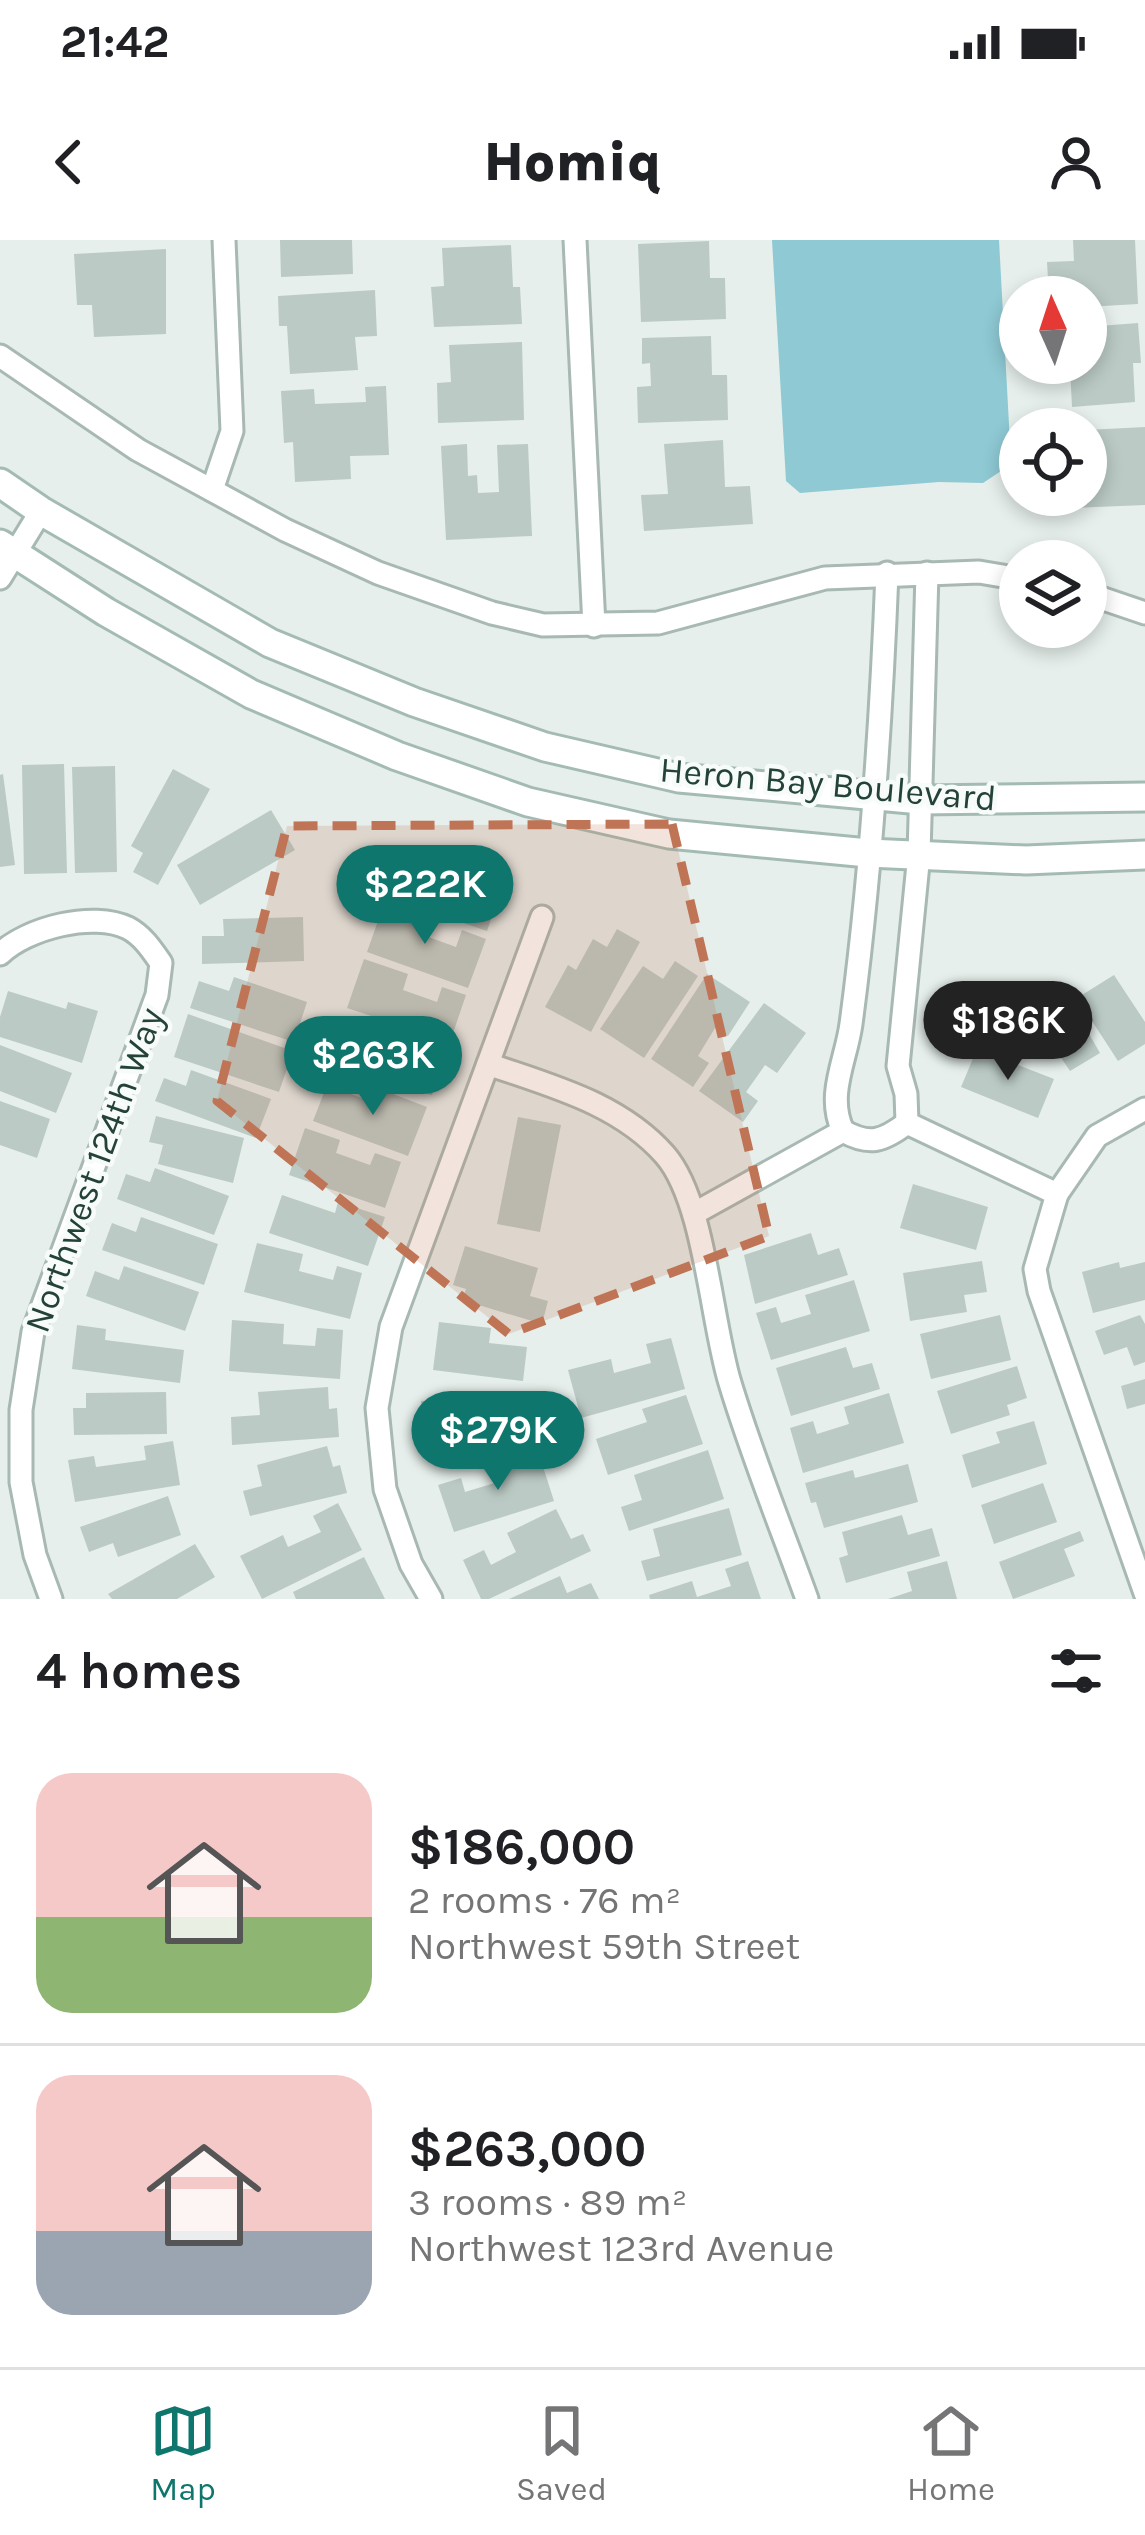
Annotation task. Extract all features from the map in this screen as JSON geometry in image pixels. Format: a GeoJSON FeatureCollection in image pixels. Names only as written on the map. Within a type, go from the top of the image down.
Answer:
{"type":"FeatureCollection","features":[{"type":"Feature","properties":{"kind":"street"},"geometry":{"type":"LineString","coordinates":[[212,490],[232,431],[224,240]]}},
{"type":"Feature","properties":{"kind":"street"},"geometry":{"type":"LineString","coordinates":[[575,240],[594,626]]}},
{"type":"Feature","properties":{"kind":"street"},"geometry":{"type":"LineString","coordinates":[[0,356],[138,450],[285,530],[378,573],[493,614],[543,625],[658,622],[825,578],[886,573],[999,575]]}},
{"type":"Feature","properties":{"kind":"street","name":"Heron Bay Boulevard"},"geometry":{"type":"LineString","coordinates":[[3,490],[270,643],[545,747],[680,778],[921,800],[1145,797]]}},
{"type":"Feature","properties":{"kind":"street"},"geometry":{"type":"LineString","coordinates":[[5,558],[41,511]]}},
{"type":"Feature","properties":{"kind":"street","name":"Heron Bay Boulevard"},"geometry":{"type":"LineString","coordinates":[[5,558],[251,694],[397,757],[528,802],[669,834],[868,853],[1026,860],[1145,855]]}},
{"type":"Feature","properties":{"kind":"street"},"geometry":{"type":"LineString","coordinates":[[886,573],[869,890],[834,1112],[843,1131],[862,1142],[883,1141],[907,1123]]}},
{"type":"Feature","properties":{"kind":"street"},"geometry":{"type":"LineString","coordinates":[[907,1123],[898,1066],[919,854],[927,573]]}},
{"type":"Feature","properties":{"kind":"street"},"geometry":{"type":"LineString","coordinates":[[1107,600],[1145,613]]}},
{"type":"Feature","properties":{"kind":"street"},"geometry":{"type":"LineString","coordinates":[[431,1599],[411,1564],[386,1489],[377,1408],[391,1327],[542,917]]}},
{"type":"Feature","properties":{"kind":"street","name":"Northwest 124th Way"},"geometry":{"type":"LineString","coordinates":[[0,954],[9,945],[46,929],[94,922],[125,927],[146,941],[161,963],[157,995],[33,1331],[21,1410],[22,1482],[35,1555],[51,1599]]}},
{"type":"Feature","properties":{"kind":"street"},"geometry":{"type":"LineString","coordinates":[[488,1064],[568,1091],[626,1118],[668,1158],[695,1213],[712,1314],[730,1383],[807,1599]]}},
{"type":"Feature","properties":{"kind":"street"},"geometry":{"type":"LineString","coordinates":[[1145,1108],[1097,1136],[1057,1194],[1036,1269],[1039,1291],[1145,1593]]}},
{"type":"Feature","properties":{"kind":"street"},"geometry":{"type":"LineString","coordinates":[[907,1123],[1057,1194]]}},
{"type":"Feature","properties":{"kind":"street"},"geometry":{"type":"LineString","coordinates":[[695,1213],[843,1131]]}},
{"type":"Feature","properties":{"kind":"highlighted area"},"geometry":{"type":"Polygon","coordinates":[[[672,824],[769,1236],[509,1334],[217,1101],[287,826],[672,824]]]}},
{"type":"Feature","properties":{"kind":"water"},"geometry":{"type":"Polygon","coordinates":[[[772,240],[999,240],[999,384],[1007,384],[1008,408],[999,408],[999,472],[983,483],[800,493],[786,481],[772,240]]]}},
{"type":"Feature","properties":{"kind":"building"},"geometry":{"type":"Polygon","coordinates":[[[280,240],[352,240],[353,274],[281,277],[280,240]]]}},
{"type":"Feature","properties":{"kind":"building"},"geometry":{"type":"Polygon","coordinates":[[[1073,240],[1135,240],[1138,304],[1107,306],[1107,276],[1048,276],[1047,262],[1074,261],[1073,240]]]}},
{"type":"Feature","properties":{"kind":"building"},"geometry":{"type":"Polygon","coordinates":[[[709,241],[710,278],[725,278],[726,319],[641,322],[638,244],[709,241]]]}},
{"type":"Feature","properties":{"kind":"building"},"geometry":{"type":"Polygon","coordinates":[[[511,245],[513,287],[520,287],[522,324],[434,327],[431,287],[444,286],[442,248],[511,245]]]}},
{"type":"Feature","properties":{"kind":"building"},"geometry":{"type":"Polygon","coordinates":[[[166,249],[166,334],[94,337],[92,305],[77,305],[74,254],[166,249]]]}},
{"type":"Feature","properties":{"kind":"building"},"geometry":{"type":"Polygon","coordinates":[[[375,290],[377,336],[355,337],[358,370],[290,374],[287,326],[279,326],[278,296],[375,290]]]}},
{"type":"Feature","properties":{"kind":"building"},"geometry":{"type":"Polygon","coordinates":[[[1138,323],[1141,363],[1133,363],[1135,402],[1072,407],[1071,384],[1107,384],[1107,325],[1138,323]]]}},
{"type":"Feature","properties":{"kind":"building"},"geometry":{"type":"Polygon","coordinates":[[[711,336],[712,375],[727,375],[728,420],[638,423],[637,387],[651,386],[650,363],[642,364],[642,338],[711,336]]]}},
{"type":"Feature","properties":{"kind":"building"},"geometry":{"type":"Polygon","coordinates":[[[522,342],[524,420],[438,423],[437,383],[451,382],[449,345],[522,342]]]}},
{"type":"Feature","properties":{"kind":"building"},"geometry":{"type":"Polygon","coordinates":[[[386,386],[389,455],[350,456],[351,479],[295,482],[293,442],[284,443],[281,391],[314,389],[315,404],[366,402],[365,387],[386,386]]]}},
{"type":"Feature","properties":{"kind":"building"},"geometry":{"type":"Polygon","coordinates":[[[1145,427],[1145,505],[1107,507],[1107,429],[1145,427]]]}},
{"type":"Feature","properties":{"kind":"building"},"geometry":{"type":"Polygon","coordinates":[[[723,440],[725,487],[750,486],[753,524],[644,531],[641,495],[668,494],[664,444],[723,440]]]}},
{"type":"Feature","properties":{"kind":"building"},"geometry":{"type":"Polygon","coordinates":[[[467,444],[468,476],[477,475],[478,493],[499,492],[497,445],[528,444],[532,536],[446,540],[441,446],[467,444]]]}},
{"type":"Feature","properties":{"kind":"building"},"geometry":{"type":"Polygon","coordinates":[[[64,764],[67,873],[24,874],[22,765],[64,764]]]}},
{"type":"Feature","properties":{"kind":"building"},"geometry":{"type":"Polygon","coordinates":[[[115,766],[117,872],[75,873],[72,767],[115,766]]]}},
{"type":"Feature","properties":{"kind":"building"},"geometry":{"type":"Polygon","coordinates":[[[173,769],[210,789],[158,885],[133,872],[143,853],[131,846],[173,769]]]}},
{"type":"Feature","properties":{"kind":"building"},"geometry":{"type":"Polygon","coordinates":[[[0,775],[15,865],[0,867],[0,775]]]}},
{"type":"Feature","properties":{"kind":"building"},"geometry":{"type":"Polygon","coordinates":[[[271,810],[295,850],[200,905],[177,865],[271,810]]]}},
{"type":"Feature","properties":{"kind":"building"},"geometry":{"type":"Polygon","coordinates":[[[404,848],[449,864],[444,877],[480,889],[483,878],[503,884],[487,931],[387,897],[404,848]]]}},
{"type":"Feature","properties":{"kind":"building"},"geometry":{"type":"Polygon","coordinates":[[[384,904],[429,919],[423,935],[456,947],[462,930],[486,939],[468,988],[367,952],[384,904]]]}},
{"type":"Feature","properties":{"kind":"building"},"geometry":{"type":"Polygon","coordinates":[[[303,917],[304,961],[202,964],[202,936],[224,936],[223,919],[303,917]]]}},
{"type":"Feature","properties":{"kind":"building"},"geometry":{"type":"Polygon","coordinates":[[[617,929],[640,942],[591,1032],[545,1007],[568,965],[576,970],[593,939],[607,947],[617,929]]]}},
{"type":"Feature","properties":{"kind":"building"},"geometry":{"type":"Polygon","coordinates":[[[364,959],[408,974],[403,990],[437,1002],[442,987],[466,995],[450,1042],[347,1008],[364,959]]]}},
{"type":"Feature","properties":{"kind":"building"},"geometry":{"type":"Polygon","coordinates":[[[675,961],[698,976],[644,1058],[600,1029],[643,966],[663,979],[675,961]]]}},
{"type":"Feature","properties":{"kind":"building"},"geometry":{"type":"Polygon","coordinates":[[[707,974],[750,1002],[728,1036],[715,1028],[698,1056],[709,1063],[693,1087],[651,1059],[707,974]]]}},
{"type":"Feature","properties":{"kind":"building"},"geometry":{"type":"Polygon","coordinates":[[[1114,975],[1145,1022],[1145,1044],[1118,1061],[1077,998],[1114,975]]]}},
{"type":"Feature","properties":{"kind":"building"},"geometry":{"type":"Polygon","coordinates":[[[234,977],[307,1002],[294,1042],[190,1008],[199,981],[229,991],[234,977]]]}},
{"type":"Feature","properties":{"kind":"building"},"geometry":{"type":"Polygon","coordinates":[[[8,991],[66,1009],[68,1002],[98,1011],[82,1063],[0,1037],[8,991]]]}},
{"type":"Feature","properties":{"kind":"building"},"geometry":{"type":"Polygon","coordinates":[[[1069,999],[1100,1053],[1070,1071],[1035,1019],[1069,999]]]}},
{"type":"Feature","properties":{"kind":"building"},"geometry":{"type":"Polygon","coordinates":[[[764,1003],[806,1033],[777,1073],[765,1065],[746,1092],[758,1101],[743,1122],[699,1091],[764,1003]]]}},
{"type":"Feature","properties":{"kind":"building"},"geometry":{"type":"Polygon","coordinates":[[[188,1014],[293,1051],[279,1092],[174,1057],[188,1014]]]}},
{"type":"Feature","properties":{"kind":"building"},"geometry":{"type":"Polygon","coordinates":[[[344,1017],[388,1028],[383,1047],[416,1055],[419,1043],[444,1050],[432,1095],[331,1070],[344,1017]]]}},
{"type":"Feature","properties":{"kind":"building"},"geometry":{"type":"Polygon","coordinates":[[[0,1045],[72,1073],[56,1113],[0,1091],[0,1045]]]}},
{"type":"Feature","properties":{"kind":"building"},"geometry":{"type":"Polygon","coordinates":[[[977,1049],[1054,1079],[1038,1118],[961,1087],[977,1049]]]}},
{"type":"Feature","properties":{"kind":"building"},"geometry":{"type":"Polygon","coordinates":[[[191,1070],[271,1099],[256,1138],[155,1101],[164,1078],[186,1086],[191,1070]]]}},
{"type":"Feature","properties":{"kind":"building"},"geometry":{"type":"Polygon","coordinates":[[[327,1085],[375,1103],[380,1089],[427,1107],[408,1156],[313,1121],[327,1085]]]}},
{"type":"Feature","properties":{"kind":"building"},"geometry":{"type":"Polygon","coordinates":[[[0,1101],[50,1119],[37,1158],[0,1145],[0,1101]]]}},
{"type":"Feature","properties":{"kind":"building"},"geometry":{"type":"Polygon","coordinates":[[[156,1116],[244,1138],[233,1183],[158,1164],[163,1145],[149,1142],[156,1116]]]}},
{"type":"Feature","properties":{"kind":"building"},"geometry":{"type":"Polygon","coordinates":[[[518,1117],[561,1125],[540,1232],[497,1224],[518,1117]]]}},
{"type":"Feature","properties":{"kind":"building"},"geometry":{"type":"Polygon","coordinates":[[[305,1128],[340,1140],[336,1153],[370,1165],[375,1153],[401,1162],[385,1208],[289,1175],[305,1128]]]}},
{"type":"Feature","properties":{"kind":"building"},"geometry":{"type":"Polygon","coordinates":[[[155,1168],[229,1196],[214,1235],[117,1199],[126,1174],[150,1182],[155,1168]]]}},
{"type":"Feature","properties":{"kind":"building"},"geometry":{"type":"Polygon","coordinates":[[[913,1184],[988,1207],[976,1250],[900,1228],[913,1184]]]}},
{"type":"Feature","properties":{"kind":"building"},"geometry":{"type":"Polygon","coordinates":[[[282,1195],[335,1213],[338,1202],[385,1217],[368,1266],[269,1233],[282,1195]]]}},
{"type":"Feature","properties":{"kind":"building"},"geometry":{"type":"Polygon","coordinates":[[[141,1217],[218,1244],[204,1285],[102,1250],[112,1223],[136,1232],[141,1217]]]}},
{"type":"Feature","properties":{"kind":"building"},"geometry":{"type":"Polygon","coordinates":[[[811,1233],[818,1255],[839,1248],[848,1275],[755,1304],[744,1255],[811,1233]]]}},
{"type":"Feature","properties":{"kind":"building"},"geometry":{"type":"Polygon","coordinates":[[[257,1243],[303,1254],[299,1271],[333,1280],[337,1266],[362,1273],[350,1319],[244,1292],[257,1243]]]}},
{"type":"Feature","properties":{"kind":"building"},"geometry":{"type":"Polygon","coordinates":[[[465,1246],[538,1268],[530,1296],[548,1301],[542,1324],[462,1300],[466,1289],[453,1285],[465,1246]]]}},
{"type":"Feature","properties":{"kind":"building"},"geometry":{"type":"Polygon","coordinates":[[[982,1261],[987,1292],[964,1295],[967,1312],[910,1321],[903,1273],[982,1261]]]}},
{"type":"Feature","properties":{"kind":"building"},"geometry":{"type":"Polygon","coordinates":[[[1119,1262],[1120,1268],[1145,1262],[1145,1300],[1093,1313],[1082,1272],[1119,1262]]]}},
{"type":"Feature","properties":{"kind":"building"},"geometry":{"type":"Polygon","coordinates":[[[124,1266],[199,1292],[185,1331],[86,1296],[95,1271],[119,1280],[124,1266]]]}},
{"type":"Feature","properties":{"kind":"building"},"geometry":{"type":"Polygon","coordinates":[[[854,1280],[870,1331],[771,1360],[756,1313],[776,1307],[781,1323],[811,1314],[805,1295],[854,1280]]]}},
{"type":"Feature","properties":{"kind":"building"},"geometry":{"type":"Polygon","coordinates":[[[1000,1315],[1011,1360],[931,1379],[920,1334],[1000,1315]]]}},
{"type":"Feature","properties":{"kind":"building"},"geometry":{"type":"Polygon","coordinates":[[[1140,1315],[1145,1324],[1145,1362],[1134,1366],[1127,1347],[1104,1355],[1095,1331],[1140,1315]]]}},
{"type":"Feature","properties":{"kind":"building"},"geometry":{"type":"Polygon","coordinates":[[[232,1320],[284,1324],[283,1344],[315,1346],[317,1328],[343,1330],[340,1379],[229,1371],[232,1320]]]}},
{"type":"Feature","properties":{"kind":"building"},"geometry":{"type":"Polygon","coordinates":[[[439,1322],[491,1328],[489,1343],[527,1347],[523,1381],[433,1370],[439,1322]]]}},
{"type":"Feature","properties":{"kind":"building"},"geometry":{"type":"Polygon","coordinates":[[[77,1325],[106,1329],[105,1340],[184,1350],[180,1383],[72,1369],[77,1325]]]}},
{"type":"Feature","properties":{"kind":"building"},"geometry":{"type":"Polygon","coordinates":[[[671,1338],[685,1389],[581,1418],[568,1370],[611,1359],[614,1373],[651,1363],[646,1344],[671,1338]]]}},
{"type":"Feature","properties":{"kind":"building"},"geometry":{"type":"Polygon","coordinates":[[[846,1347],[853,1368],[872,1363],[880,1389],[791,1416],[776,1368],[846,1347]]]}},
{"type":"Feature","properties":{"kind":"building"},"geometry":{"type":"Polygon","coordinates":[[[1017,1366],[1027,1398],[1007,1405],[1010,1415],[951,1434],[937,1391],[1017,1366]]]}},
{"type":"Feature","properties":{"kind":"building"},"geometry":{"type":"Polygon","coordinates":[[[1145,1379],[1145,1404],[1127,1409],[1121,1386],[1145,1379]]]}},
{"type":"Feature","properties":{"kind":"building"},"geometry":{"type":"Polygon","coordinates":[[[328,1387],[329,1409],[337,1408],[339,1437],[232,1445],[231,1417],[260,1415],[258,1392],[328,1387]]]}},
{"type":"Feature","properties":{"kind":"building"},"geometry":{"type":"Polygon","coordinates":[[[166,1392],[167,1434],[74,1435],[73,1408],[86,1408],[86,1393],[166,1392]]]}},
{"type":"Feature","properties":{"kind":"building"},"geometry":{"type":"Polygon","coordinates":[[[889,1393],[904,1443],[803,1473],[790,1428],[813,1421],[817,1434],[849,1424],[844,1407],[889,1393]]]}},
{"type":"Feature","properties":{"kind":"building"},"geometry":{"type":"Polygon","coordinates":[[[686,1395],[703,1444],[608,1475],[596,1439],[647,1422],[642,1409],[686,1395]]]}},
{"type":"Feature","properties":{"kind":"building"},"geometry":{"type":"Polygon","coordinates":[[[467,1398],[468,1411],[520,1406],[523,1444],[425,1452],[421,1401],[467,1398]]]}},
{"type":"Feature","properties":{"kind":"building"},"geometry":{"type":"Polygon","coordinates":[[[1034,1421],[1047,1464],[972,1488],[962,1455],[1000,1443],[996,1432],[1034,1421]]]}},
{"type":"Feature","properties":{"kind":"building"},"geometry":{"type":"Polygon","coordinates":[[[173,1441],[180,1485],[75,1502],[68,1460],[94,1456],[96,1467],[146,1460],[144,1446],[173,1441]]]}},
{"type":"Feature","properties":{"kind":"building"},"geometry":{"type":"Polygon","coordinates":[[[327,1446],[333,1467],[340,1465],[347,1493],[250,1516],[243,1491],[262,1486],[257,1465],[327,1446]]]}},
{"type":"Feature","properties":{"kind":"building"},"geometry":{"type":"Polygon","coordinates":[[[708,1450],[724,1499],[629,1531],[621,1507],[642,1500],[634,1475],[708,1450]]]}},
{"type":"Feature","properties":{"kind":"building"},"geometry":{"type":"Polygon","coordinates":[[[538,1451],[554,1501],[454,1532],[438,1485],[461,1478],[465,1492],[498,1482],[493,1466],[538,1451]]]}},
{"type":"Feature","properties":{"kind":"building"},"geometry":{"type":"Polygon","coordinates":[[[908,1464],[918,1502],[824,1528],[805,1483],[853,1470],[855,1478],[908,1464]]]}},
{"type":"Feature","properties":{"kind":"building"},"geometry":{"type":"Polygon","coordinates":[[[1043,1483],[1057,1522],[994,1544],[981,1505],[1043,1483]]]}},
{"type":"Feature","properties":{"kind":"building"},"geometry":{"type":"Polygon","coordinates":[[[168,1496],[181,1535],[118,1557],[113,1543],[89,1552],[80,1527],[168,1496]]]}},
{"type":"Feature","properties":{"kind":"building"},"geometry":{"type":"Polygon","coordinates":[[[338,1503],[362,1550],[262,1599],[240,1556],[283,1535],[288,1547],[321,1532],[313,1516],[338,1503]]]}},
{"type":"Feature","properties":{"kind":"building"},"geometry":{"type":"Polygon","coordinates":[[[729,1508],[742,1555],[647,1581],[641,1561],[660,1556],[653,1529],[729,1508]]]}},
{"type":"Feature","properties":{"kind":"building"},"geometry":{"type":"Polygon","coordinates":[[[556,1509],[571,1539],[583,1534],[591,1551],[481,1599],[463,1560],[484,1550],[491,1565],[516,1552],[507,1533],[556,1509]]]}},
{"type":"Feature","properties":{"kind":"building"},"geometry":{"type":"Polygon","coordinates":[[[902,1515],[908,1535],[932,1528],[940,1556],[846,1583],[839,1558],[848,1555],[842,1532],[902,1515]]]}},
{"type":"Feature","properties":{"kind":"building"},"geometry":{"type":"Polygon","coordinates":[[[1080,1531],[1084,1541],[1064,1549],[1075,1576],[1013,1599],[999,1562],[1080,1531]]]}},
{"type":"Feature","properties":{"kind":"building"},"geometry":{"type":"Polygon","coordinates":[[[195,1544],[215,1577],[177,1599],[112,1599],[108,1594],[195,1544]]]}},
{"type":"Feature","properties":{"kind":"building"},"geometry":{"type":"Polygon","coordinates":[[[364,1557],[385,1599],[296,1599],[293,1592],[364,1557]]]}},
{"type":"Feature","properties":{"kind":"building"},"geometry":{"type":"Polygon","coordinates":[[[748,1561],[761,1599],[650,1599],[649,1595],[692,1581],[697,1597],[731,1586],[725,1569],[748,1561]]]}},
{"type":"Feature","properties":{"kind":"building"},"geometry":{"type":"Polygon","coordinates":[[[947,1561],[957,1599],[888,1599],[912,1591],[907,1572],[947,1561]]]}},
{"type":"Feature","properties":{"kind":"building"},"geometry":{"type":"Polygon","coordinates":[[[560,1576],[567,1593],[591,1583],[599,1599],[509,1599],[560,1576]]]}}]}
